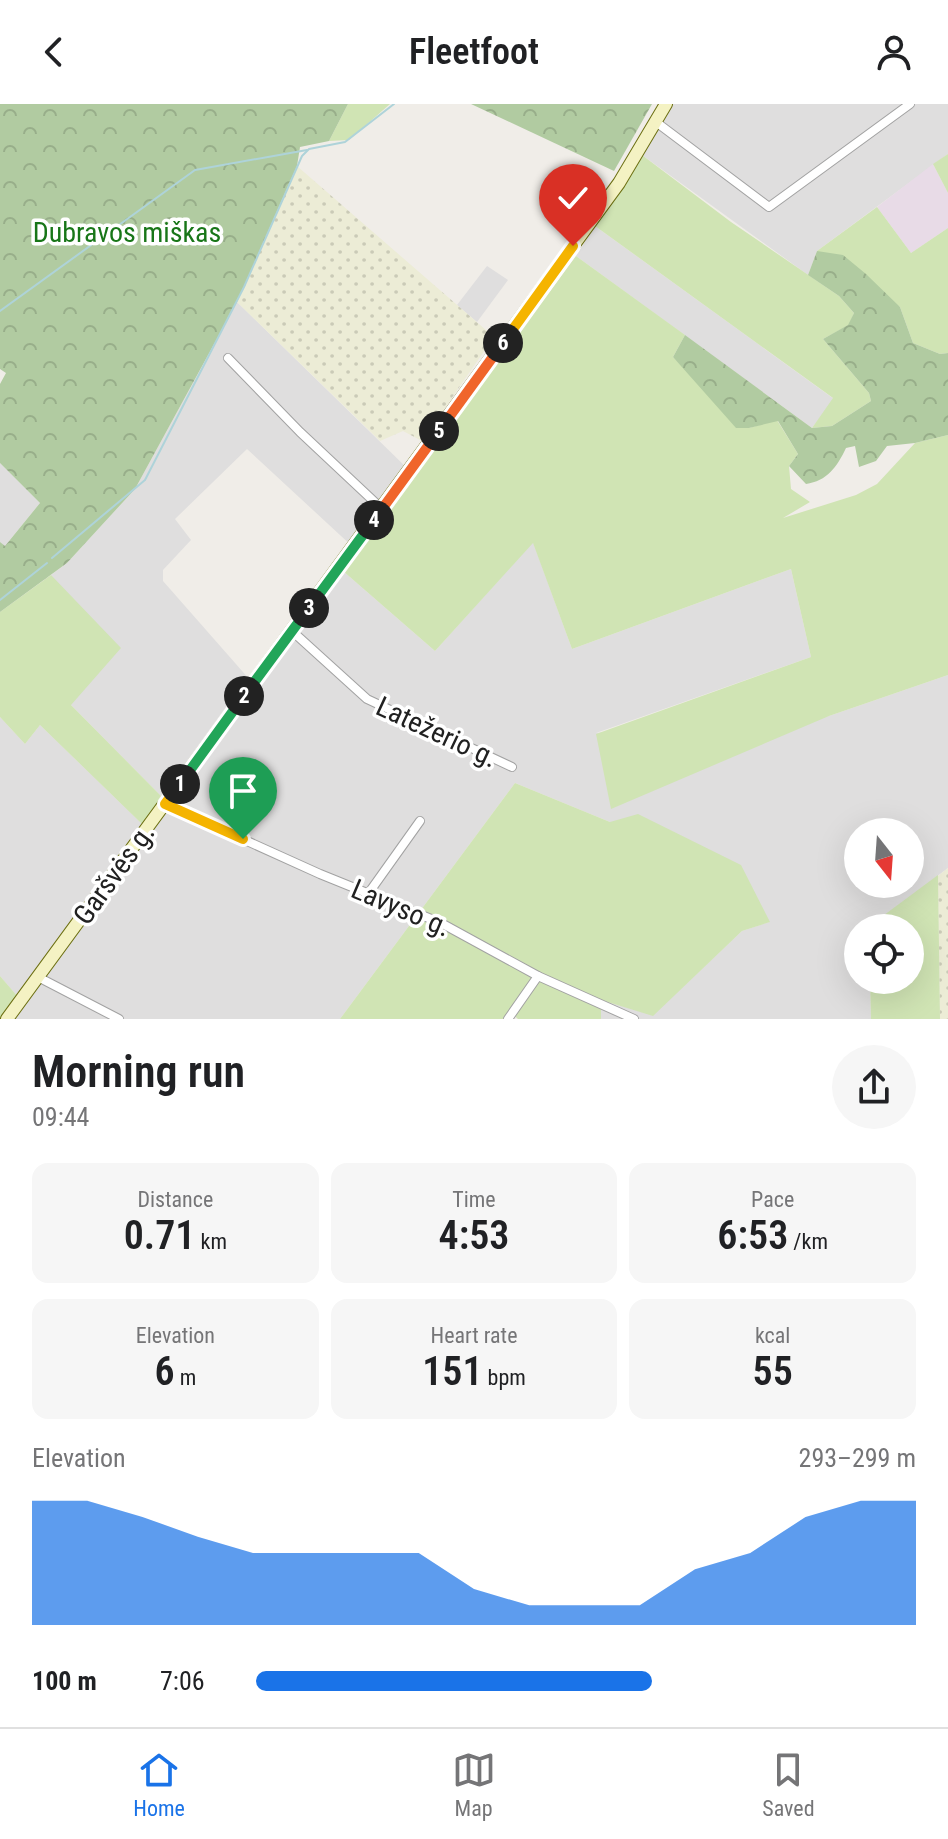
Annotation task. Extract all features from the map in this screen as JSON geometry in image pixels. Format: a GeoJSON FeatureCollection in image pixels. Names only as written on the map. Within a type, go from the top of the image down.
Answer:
{"type":"FeatureCollection","features":[{"type":"Feature","properties":{"kind":"main road","name":"Garšvės g."},"geometry":{"type":"LineString","coordinates":[[7,1019],[619,183],[666,104]]}},
{"type":"Feature","properties":{"kind":"street"},"geometry":{"type":"LineString","coordinates":[[656,122],[769,207],[910,104]]}},
{"type":"Feature","properties":{"kind":"street"},"geometry":{"type":"LineString","coordinates":[[228,358],[300,432],[382,509]]}},
{"type":"Feature","properties":{"kind":"street","name":"Latežerio g."},"geometry":{"type":"LineString","coordinates":[[292,631],[367,699],[512,767]]}},
{"type":"Feature","properties":{"kind":"street","name":"Lavyso g."},"geometry":{"type":"LineString","coordinates":[[165,804],[441,923],[538,976],[631,1018]]}},
{"type":"Feature","properties":{"kind":"street"},"geometry":{"type":"LineString","coordinates":[[368,894],[420,821]]}},
{"type":"Feature","properties":{"kind":"street"},"geometry":{"type":"LineString","coordinates":[[508,1019],[538,976]]}},
{"type":"Feature","properties":{"kind":"street"},"geometry":{"type":"LineString","coordinates":[[38,977],[119,1019]]}},
{"type":"Feature","properties":{"kind":"shaded area"},"geometry":{"type":"Polygon","coordinates":[[[671,104],[948,104],[948,154],[817,251],[808,275],[642,155],[671,104]]]}},
{"type":"Feature","properties":{"kind":"shaded area"},"geometry":{"type":"Polygon","coordinates":[[[933,164],[948,193],[948,228],[911,253],[877,207],[933,164]]]}},
{"type":"Feature","properties":{"kind":"shaded area"},"geometry":{"type":"Polygon","coordinates":[[[595,226],[834,399],[812,428],[576,256],[595,226]]]}},
{"type":"Feature","properties":{"kind":"shaded area"},"geometry":{"type":"Polygon","coordinates":[[[487,266],[508,280],[477,322],[457,305],[487,266]]]}},
{"type":"Feature","properties":{"kind":"shaded area"},"geometry":{"type":"Polygon","coordinates":[[[237,302],[410,471],[354,548],[247,449],[175,519],[191,540],[163,570],[163,581],[250,680],[163,798],[71,705],[51,575],[67,563],[135,489],[237,302]]]}},
{"type":"Feature","properties":{"kind":"shaded area"},"geometry":{"type":"Polygon","coordinates":[[[0,463],[40,503],[4,547],[0,542],[0,463]]]}},
{"type":"Feature","properties":{"kind":"shaded area"},"geometry":{"type":"Polygon","coordinates":[[[533,542],[572,649],[791,569],[811,657],[596,733],[829,716],[948,675],[948,868],[924,886],[924,818],[844,818],[844,898],[908,898],[887,914],[844,914],[844,994],[870,994],[871,1019],[601,1019],[601,1000],[653,1015],[742,931],[769,922],[610,822],[515,783],[340,1019],[15,1019],[343,571],[435,651],[533,542]]]}},
{"type":"Feature","properties":{"kind":"shaded area"},"geometry":{"type":"Polygon","coordinates":[[[0,717],[25,744],[40,725],[143,825],[19,998],[0,976],[0,717]]]}},
{"type":"Feature","properties":{"kind":"green space","name":"Dubravos miškas"},"geometry":{"type":"Polygon","coordinates":[[[0,104],[348,104],[329,141],[300,147],[297,166],[237,302],[135,489],[67,563],[0,612],[0,542],[5,546],[40,503],[0,463],[0,384],[6,373],[0,369],[0,104]]]}},
{"type":"Feature","properties":{"kind":"green space"},"geometry":{"type":"Polygon","coordinates":[[[348,104],[390,104],[349,140],[329,141],[348,104]]]}},
{"type":"Feature","properties":{"kind":"green space"},"geometry":{"type":"Polygon","coordinates":[[[471,104],[652,104],[614,171],[471,104]]]}},
{"type":"Feature","properties":{"kind":"green space"},"geometry":{"type":"Polygon","coordinates":[[[948,154],[948,193],[933,164],[948,154]]]}},
{"type":"Feature","properties":{"kind":"green space"},"geometry":{"type":"Polygon","coordinates":[[[642,155],[731,222],[839,296],[854,313],[849,325],[823,339],[869,393],[871,401],[832,426],[812,428],[833,398],[595,226],[642,155]]]}},
{"type":"Feature","properties":{"kind":"green space"},"geometry":{"type":"Polygon","coordinates":[[[297,166],[494,337],[422,441],[403,431],[380,441],[237,302],[297,166]]]}},
{"type":"Feature","properties":{"kind":"green space"},"geometry":{"type":"Polygon","coordinates":[[[877,207],[911,253],[948,228],[948,353],[940,354],[913,343],[900,307],[817,251],[877,207]]]}},
{"type":"Feature","properties":{"kind":"green space"},"geometry":{"type":"Polygon","coordinates":[[[817,251],[843,255],[866,274],[900,307],[913,343],[940,354],[948,353],[948,435],[887,446],[876,461],[859,467],[855,446],[846,448],[830,472],[820,480],[806,484],[789,466],[798,454],[778,421],[736,428],[673,357],[685,335],[812,428],[832,426],[871,401],[869,393],[823,339],[848,325],[854,313],[839,296],[808,275],[817,251]]]}},
{"type":"Feature","properties":{"kind":"green space"},"geometry":{"type":"Polygon","coordinates":[[[576,256],[685,335],[673,357],[749,428],[777,420],[798,454],[789,466],[791,489],[810,502],[783,518],[856,495],[877,484],[915,443],[948,435],[948,675],[829,716],[611,809],[596,734],[811,657],[791,569],[572,649],[533,543],[435,651],[343,571],[576,256]]]}},
{"type":"Feature","properties":{"kind":"green space"},"geometry":{"type":"Polygon","coordinates":[[[51,575],[121,648],[71,705],[163,798],[143,825],[40,725],[25,744],[0,717],[0,612],[51,575]]]}},
{"type":"Feature","properties":{"kind":"green space"},"geometry":{"type":"Polygon","coordinates":[[[515,783],[610,822],[638,814],[741,865],[770,922],[742,931],[653,1016],[601,1000],[601,1019],[518,1019],[509,1011],[503,1019],[340,1019],[515,783]]]}},
{"type":"Feature","properties":{"kind":"green space"},"geometry":{"type":"Polygon","coordinates":[[[948,868],[948,1019],[940,1019],[938,876],[948,868]]]}},
{"type":"Feature","properties":{"kind":"green space"},"geometry":{"type":"Polygon","coordinates":[[[938,875],[940,1019],[871,1019],[870,994],[924,994],[924,914],[886,914],[907,898],[924,898],[924,885],[938,875]]]}},
{"type":"Feature","properties":{"kind":"green space"},"geometry":{"type":"Polygon","coordinates":[[[0,976],[19,998],[3,1019],[0,1019],[0,976]]]}},
{"type":"Feature","properties":{"kind":"waterway"},"geometry":{"type":"LineString","coordinates":[[52,558],[145,480],[244,287],[302,156],[309,149],[345,142],[394,104]]}},
{"type":"Feature","properties":{"kind":"waterway"},"geometry":{"type":"LineString","coordinates":[[0,311],[195,170],[307,150]]}},
{"type":"Feature","properties":{"kind":"waterway"},"geometry":{"type":"LineString","coordinates":[[0,600],[47,563]]}},
{"type":"Feature","properties":{"kind":"route"},"geometry":{"type":"LineString","coordinates":[[243,839],[165,804],[573,246]]}}]}
